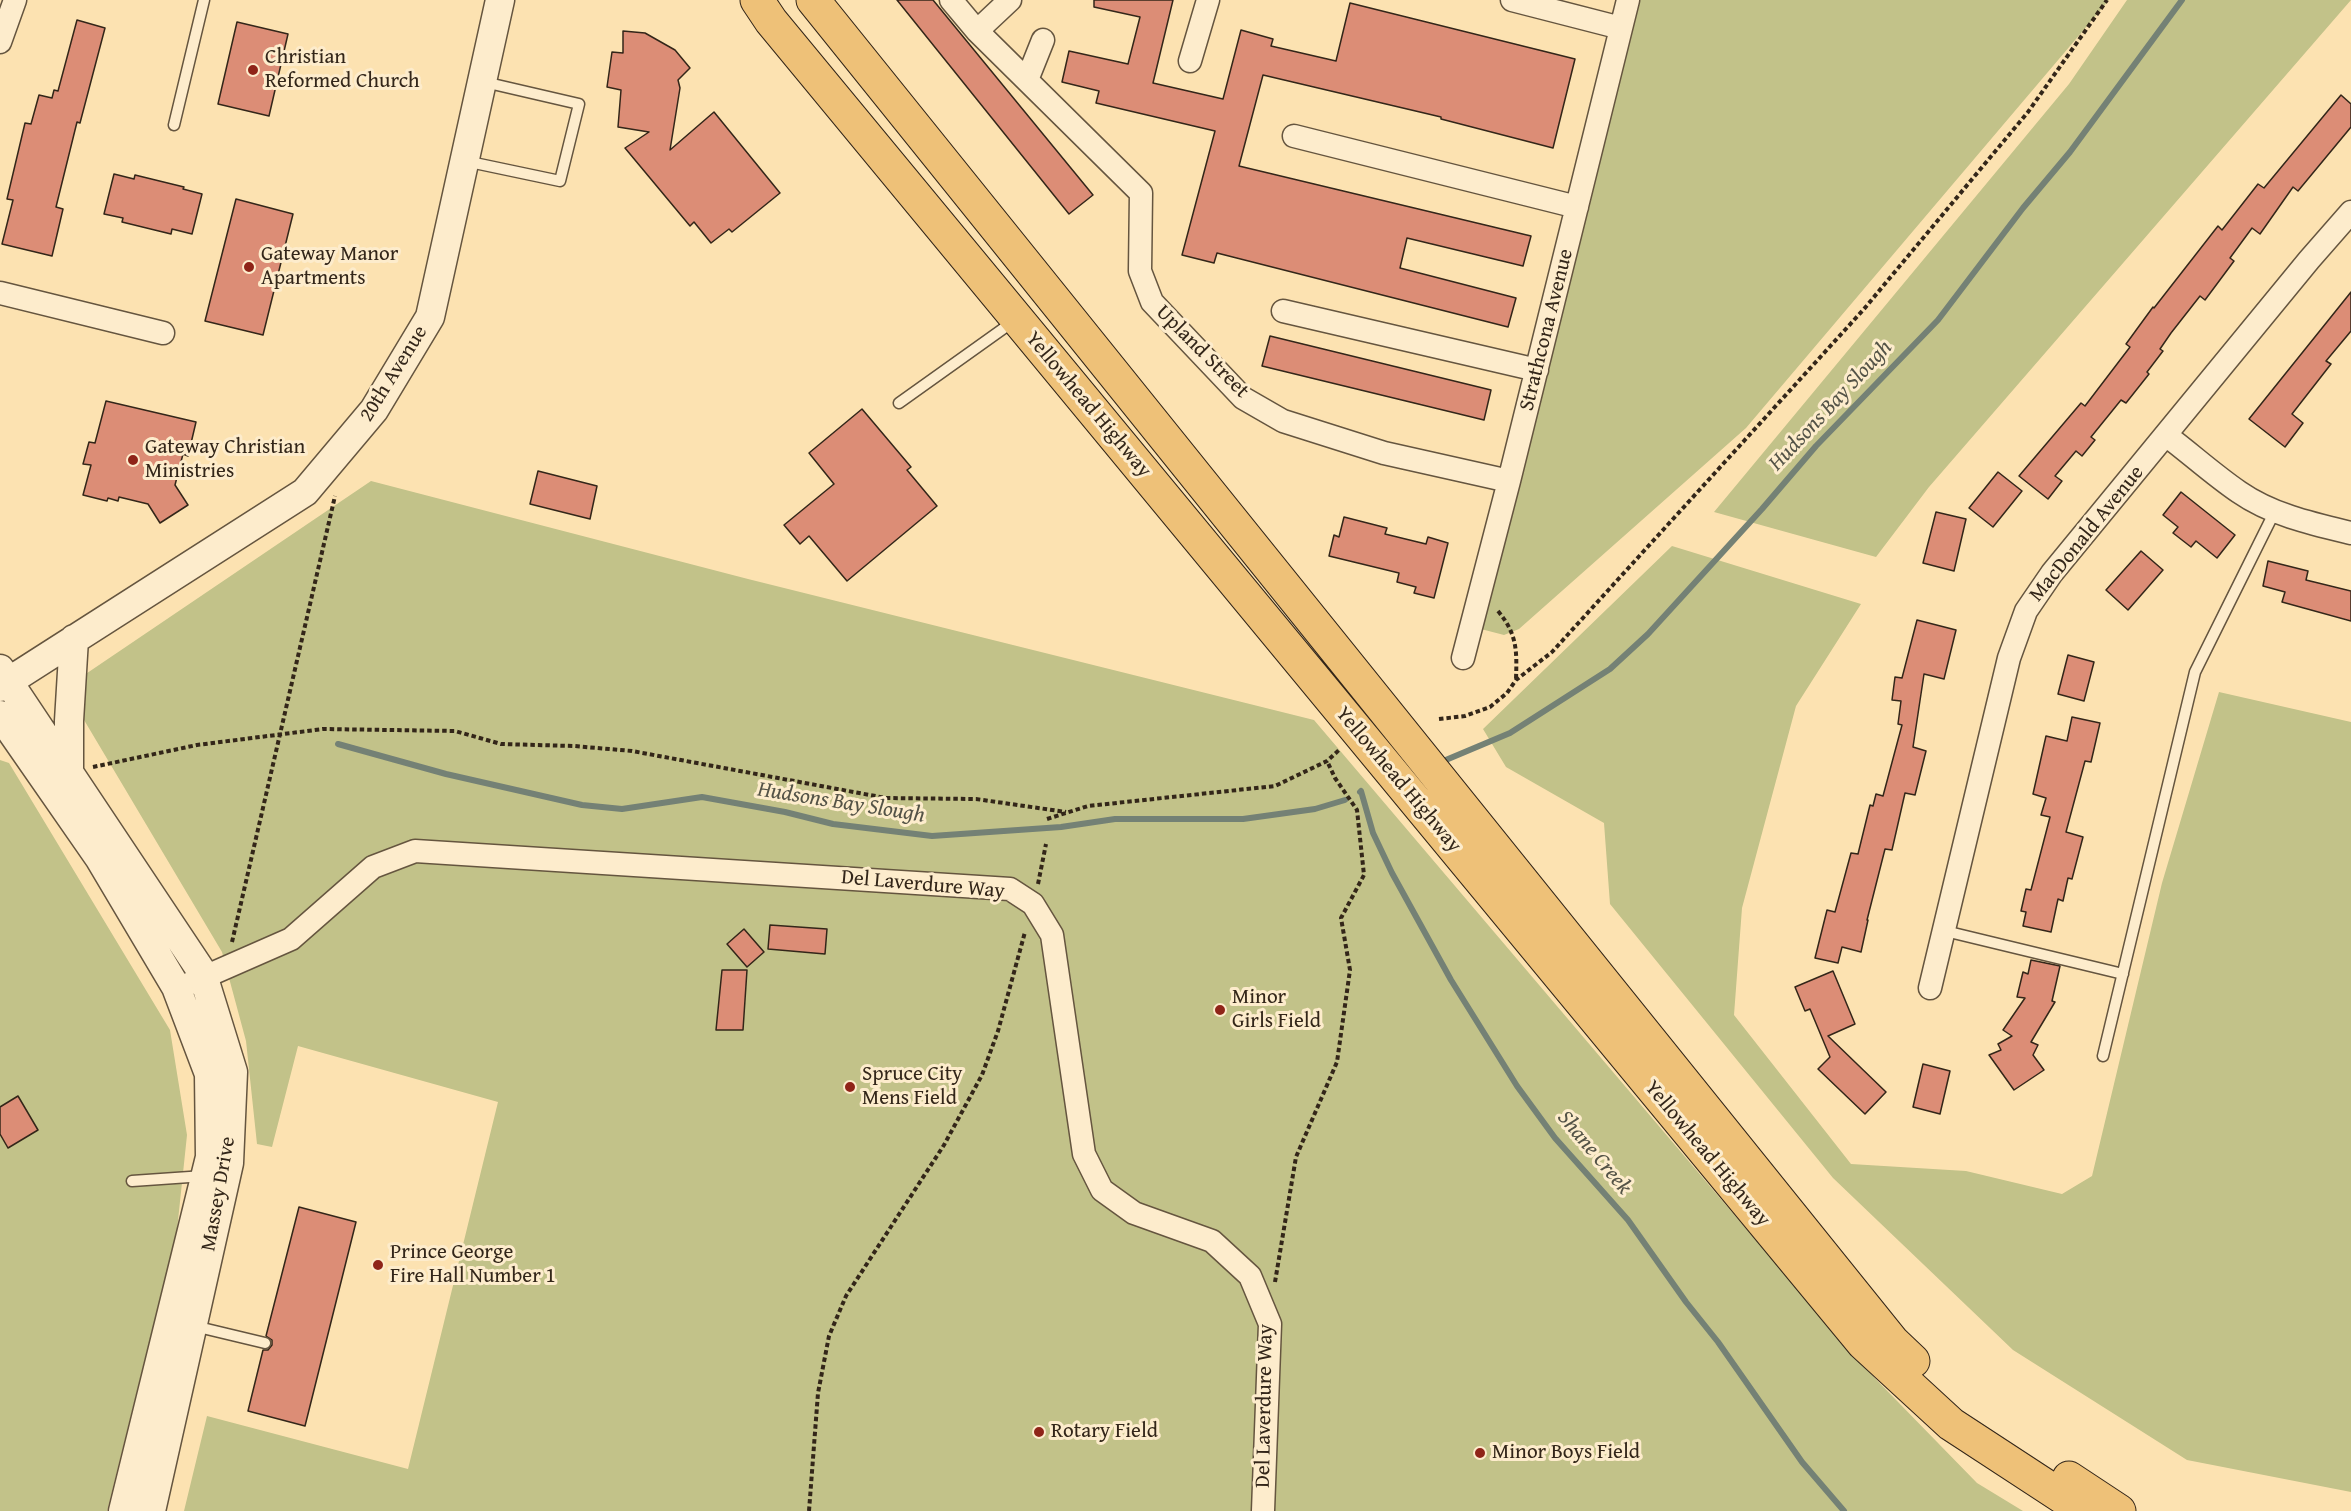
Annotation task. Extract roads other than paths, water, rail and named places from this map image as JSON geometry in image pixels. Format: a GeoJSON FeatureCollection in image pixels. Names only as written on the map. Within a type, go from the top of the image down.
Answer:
{"type":"FeatureCollection","features":[{"type":"Feature","properties":{"kind":"highway","name":"Yellowhead Highway"},"geometry":{"type":"LineString","coordinates":[[757,0],[771,21],[1863,1343],[1951,1424],[2084,1511]]}},
{"type":"Feature","properties":{"kind":"highway","name":"Yellowhead Highway"},"geometry":{"type":"LineString","coordinates":[[813,0],[1893,1342],[1964,1407],[2119,1511]]}},
{"type":"Feature","properties":{"kind":"street"},"geometry":{"type":"LineString","coordinates":[[0,42],[15,0]]}},
{"type":"Feature","properties":{"kind":"street","name":"20th Avenue"},"geometry":{"type":"LineString","coordinates":[[3,679],[74,639],[305,492],[374,410],[430,317],[500,0]]}},
{"type":"Feature","properties":{"kind":"street","name":"Upland Street"},"geometry":{"type":"LineString","coordinates":[[951,0],[977,31],[1141,193],[1140,270],[1152,302],[1243,398],[1284,421],[1372,449],[1509,481]]}},
{"type":"Feature","properties":{"kind":"street"},"geometry":{"type":"LineString","coordinates":[[977,31],[1010,0]]}},
{"type":"Feature","properties":{"kind":"street"},"geometry":{"type":"LineString","coordinates":[[1190,61],[1208,0]]}},
{"type":"Feature","properties":{"kind":"street"},"geometry":{"type":"LineString","coordinates":[[1512,0],[1621,28]]}},
{"type":"Feature","properties":{"kind":"street","name":"Strathcona Avenue"},"geometry":{"type":"LineString","coordinates":[[1463,658],[1628,0]]}},
{"type":"Feature","properties":{"kind":"street"},"geometry":{"type":"LineString","coordinates":[[1027,80],[1043,40]]}},
{"type":"Feature","properties":{"kind":"street"},"geometry":{"type":"LineString","coordinates":[[1294,136],[1577,207]]}},
{"type":"Feature","properties":{"kind":"street","name":"MacDonald Avenue"},"geometry":{"type":"LineString","coordinates":[[1930,988],[2009,658],[2026,611],[2052,573],[2351,212]]}},
{"type":"Feature","properties":{"kind":"street"},"geometry":{"type":"LineString","coordinates":[[0,293],[163,333]]}},
{"type":"Feature","properties":{"kind":"street"},"geometry":{"type":"LineString","coordinates":[[1283,311],[1537,370]]}},
{"type":"Feature","properties":{"kind":"street"},"geometry":{"type":"LineString","coordinates":[[2167,436],[2240,493],[2275,511],[2351,533]]}},
{"type":"Feature","properties":{"kind":"street"},"geometry":{"type":"LineString","coordinates":[[69,772],[69,721],[74,639]]}},
{"type":"Feature","properties":{"kind":"street","name":"Massey Drive"},"geometry":{"type":"LineString","coordinates":[[3,679],[215,971],[233,1072],[216,1175],[182,1323],[151,1511]]}},
{"type":"Feature","properties":{"kind":"street","name":"Massey Drive"},"geometry":{"type":"LineString","coordinates":[[0,715],[100,860],[177,989],[208,1074],[210,1157],[216,1175]]}},
{"type":"Feature","properties":{"kind":"street"},"geometry":{"type":"LineString","coordinates":[[0,743],[28,755]]}},
{"type":"Feature","properties":{"kind":"street","name":"Del Laverdure Way"},"geometry":{"type":"LineString","coordinates":[[177,989],[291,939],[373,867],[415,851],[1010,889],[1033,904],[1052,935],[1084,1154],[1102,1190],[1134,1213],[1212,1241],[1250,1276],[1270,1324],[1263,1511]]}},
{"type":"Feature","properties":{"kind":"street","name":"Massey Drive"},"geometry":{"type":"LineString","coordinates":[[123,1511],[182,1323]]}},
{"type":"Feature","properties":{"kind":"lane"},"geometry":{"type":"LineString","coordinates":[[174,125],[204,0]]}},
{"type":"Feature","properties":{"kind":"lane"},"geometry":{"type":"LineString","coordinates":[[464,161],[560,181],[579,104],[482,82]]}},
{"type":"Feature","properties":{"kind":"lane"},"geometry":{"type":"LineString","coordinates":[[899,403],[1017,319]]}},
{"type":"Feature","properties":{"kind":"lane"},"geometry":{"type":"LineString","coordinates":[[2103,1056],[2194,672],[2275,511]]}},
{"type":"Feature","properties":{"kind":"lane"},"geometry":{"type":"LineString","coordinates":[[1945,931],[2123,974]]}},
{"type":"Feature","properties":{"kind":"lane"},"geometry":{"type":"LineString","coordinates":[[132,1181],[216,1175]]}},
{"type":"Feature","properties":{"kind":"lane"},"geometry":{"type":"LineString","coordinates":[[182,1323],[265,1343]]}},
{"type":"Feature","properties":{"kind":"waterway","name":"Hudsons Bay Slough"},"geometry":{"type":"LineString","coordinates":[[1441,762],[1510,733],[1610,669],[1648,634],[1816,446],[1938,320],[2023,208],[2070,152],[2182,0]]}},
{"type":"Feature","properties":{"kind":"waterway","name":"Hudsons Bay Slough"},"geometry":{"type":"LineString","coordinates":[[338,744],[446,774],[582,805],[622,809],[702,797],[785,812],[833,824],[932,836],[1061,827],[1115,819],[1243,819],[1315,809],[1345,800]]}},
{"type":"Feature","properties":{"kind":"waterway","name":"Shane Creek"},"geometry":{"type":"LineString","coordinates":[[1360,792],[1373,833],[1392,873],[1451,980],[1517,1086],[1555,1138],[1628,1220],[1686,1302],[1718,1342],[1802,1462],[1844,1511]]}},
{"type":"Feature","properties":{"kind":"place","name":"Christian Reformed Church"},"geometry":{"type":"Point","coordinates":[253,70]}},
{"type":"Feature","properties":{"kind":"place","name":"Gateway Manor Apartments"},"geometry":{"type":"Point","coordinates":[249,267]}},
{"type":"Feature","properties":{"kind":"place","name":"Gateway Christian Ministries"},"geometry":{"type":"Point","coordinates":[133,460]}},
{"type":"Feature","properties":{"kind":"place","name":"Minor Girls Field"},"geometry":{"type":"Point","coordinates":[1220,1010]}},
{"type":"Feature","properties":{"kind":"place","name":"Spruce City Mens Field"},"geometry":{"type":"Point","coordinates":[850,1087]}},
{"type":"Feature","properties":{"kind":"place","name":"Prince George Fire Hall Number 1"},"geometry":{"type":"Point","coordinates":[378,1265]}},
{"type":"Feature","properties":{"kind":"place","name":"Rotary Field"},"geometry":{"type":"Point","coordinates":[1039,1432]}},
{"type":"Feature","properties":{"kind":"place","name":"Minor Boys Field"},"geometry":{"type":"Point","coordinates":[1480,1453]}}]}
